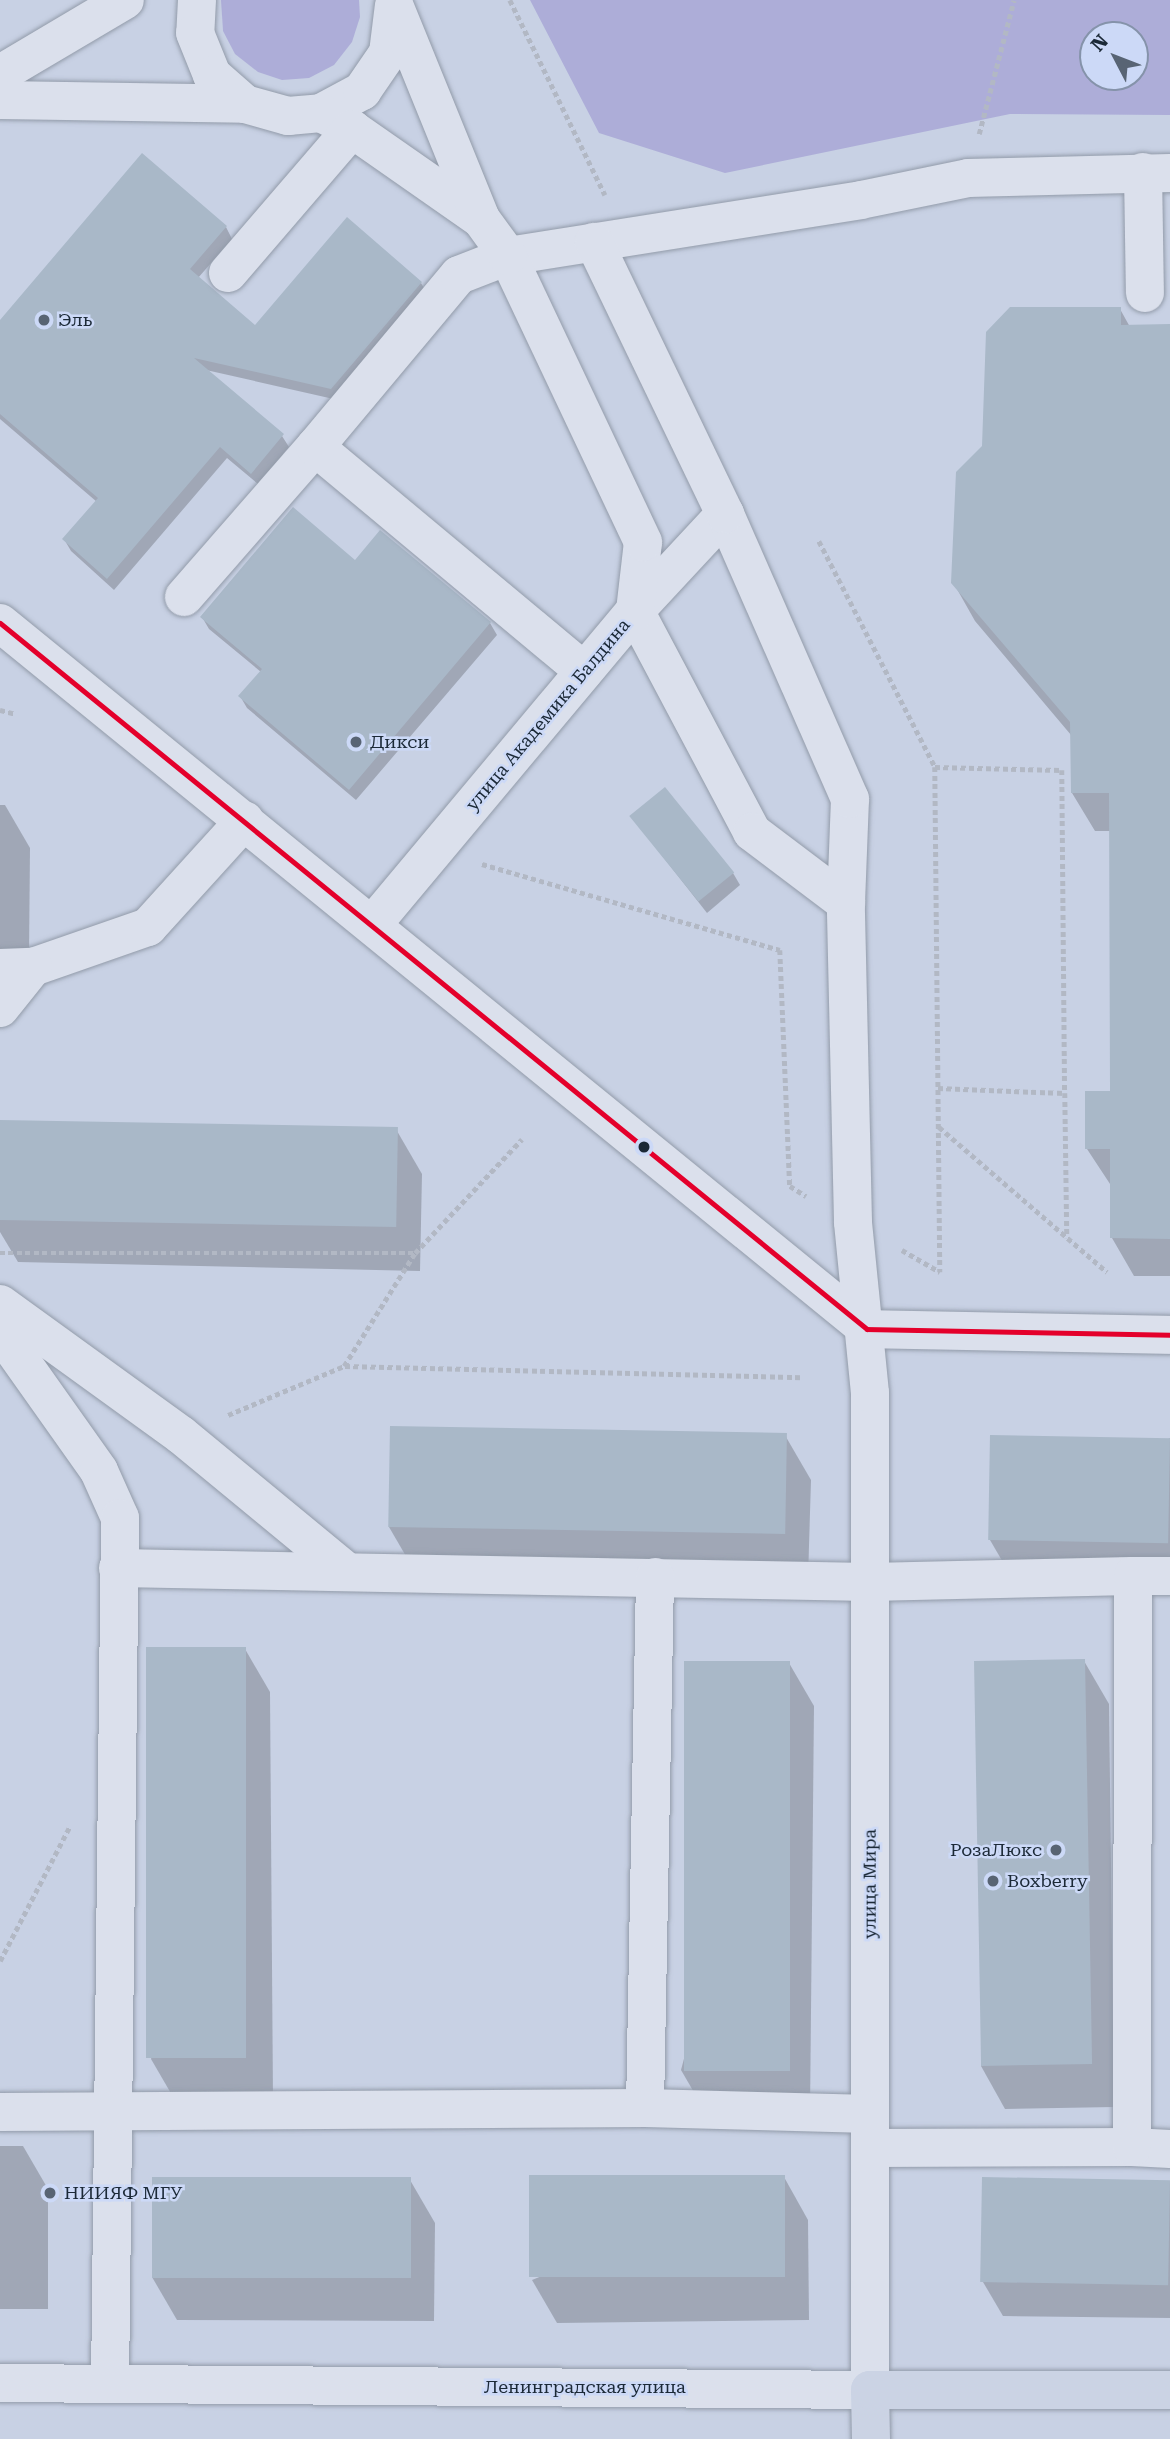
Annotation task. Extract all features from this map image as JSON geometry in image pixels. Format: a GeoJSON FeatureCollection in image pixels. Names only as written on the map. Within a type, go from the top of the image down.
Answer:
{"type":"FeatureCollection","features":[{"type":"Feature","properties":{"kind":"main road","name":"Ленинградская улица"},"geometry":{"type":"LineString","coordinates":[[870,2390],[1170,2390]]}},
{"type":"Feature","properties":{"kind":"main road","name":"улица Мира"},"geometry":{"type":"LineString","coordinates":[[870,2390],[870,2439]]}},
{"type":"Feature","properties":{"kind":"street"},"geometry":{"type":"LineString","coordinates":[[0,74],[125,0]]}},
{"type":"Feature","properties":{"kind":"street"},"geometry":{"type":"LineString","coordinates":[[197,0],[195,33],[212,75],[245,104]]}},
{"type":"Feature","properties":{"kind":"street"},"geometry":{"type":"LineString","coordinates":[[228,273],[388,53],[394,4]]}},
{"type":"Feature","properties":{"kind":"street","name":"улица Академика Балдина"},"geometry":{"type":"LineString","coordinates":[[373,924],[635,611],[643,542],[508,256],[481,219],[394,4]]}},
{"type":"Feature","properties":{"kind":"street"},"geometry":{"type":"LineString","coordinates":[[0,100],[245,104],[288,116],[337,121]]}},
{"type":"Feature","properties":{"kind":"street","name":"улица Академика Балдина"},"geometry":{"type":"LineString","coordinates":[[337,121],[481,219]]}},
{"type":"Feature","properties":{"kind":"street"},"geometry":{"type":"LineString","coordinates":[[184,597],[460,275],[508,256],[968,178],[1156,173],[1145,293]]}},
{"type":"Feature","properties":{"kind":"street","name":"улица Мира"},"geometry":{"type":"LineString","coordinates":[[594,242],[725,514],[850,799],[846,903],[853,1222],[867,1329],[870,1582],[870,2390]]}},
{"type":"Feature","properties":{"kind":"street"},"geometry":{"type":"LineString","coordinates":[[315,447],[584,671]]}},
{"type":"Feature","properties":{"kind":"street"},"geometry":{"type":"LineString","coordinates":[[725,514],[635,611],[752,832],[846,903]]}},
{"type":"Feature","properties":{"kind":"street"},"geometry":{"type":"LineString","coordinates":[[0,623],[373,924],[867,1329],[1170,1335]]}},
{"type":"Feature","properties":{"kind":"street"},"geometry":{"type":"LineString","coordinates":[[0,1008],[16,968],[148,927],[244,820]]}},
{"type":"Feature","properties":{"kind":"street"},"geometry":{"type":"LineString","coordinates":[[0,1304],[181,1435],[347,1572]]}},
{"type":"Feature","properties":{"kind":"street"},"geometry":{"type":"LineString","coordinates":[[0,1331],[99,1471],[120,1518],[111,2110],[110,2384]]}},
{"type":"Feature","properties":{"kind":"street"},"geometry":{"type":"LineString","coordinates":[[118,1568],[870,1582],[1170,1576]]}},
{"type":"Feature","properties":{"kind":"street"},"geometry":{"type":"LineString","coordinates":[[1132,2147],[1133,1576]]}},
{"type":"Feature","properties":{"kind":"street"},"geometry":{"type":"LineString","coordinates":[[645,2108],[655,1577]]}},
{"type":"Feature","properties":{"kind":"street"},"geometry":{"type":"LineString","coordinates":[[0,2112],[645,2108],[870,2131],[1170,2149]]}},
{"type":"Feature","properties":{"kind":"street","name":"Ленинградская улица"},"geometry":{"type":"LineString","coordinates":[[0,2383],[870,2390]]}},
{"type":"Feature","properties":{"kind":"path"},"geometry":{"type":"LineString","coordinates":[[510,0],[607,198],[594,242]]}},
{"type":"Feature","properties":{"kind":"path"},"geometry":{"type":"LineString","coordinates":[[968,178],[1014,0]]}},
{"type":"Feature","properties":{"kind":"path"},"geometry":{"type":"LineString","coordinates":[[474,861],[780,950],[790,1186],[940,1272],[935,767],[819,541]]}},
{"type":"Feature","properties":{"kind":"path"},"geometry":{"type":"LineString","coordinates":[[0,710],[16,714]]}},
{"type":"Feature","properties":{"kind":"path"},"geometry":{"type":"LineString","coordinates":[[935,767],[1062,770],[1067,1238]]}},
{"type":"Feature","properties":{"kind":"path"},"geometry":{"type":"LineString","coordinates":[[938,1088],[1065,1093]]}},
{"type":"Feature","properties":{"kind":"path"},"geometry":{"type":"LineString","coordinates":[[938,1127],[1107,1272]]}},
{"type":"Feature","properties":{"kind":"path"},"geometry":{"type":"LineString","coordinates":[[344,1366],[415,1254],[522,1139]]}},
{"type":"Feature","properties":{"kind":"path"},"geometry":{"type":"LineString","coordinates":[[0,1253],[415,1254]]}},
{"type":"Feature","properties":{"kind":"path"},"geometry":{"type":"LineString","coordinates":[[181,1435],[344,1366],[800,1377]]}},
{"type":"Feature","properties":{"kind":"path"},"geometry":{"type":"LineString","coordinates":[[0,1961],[71,1825]]}},
{"type":"Feature","properties":{"kind":"shaded area"},"geometry":{"type":"Polygon","coordinates":[[[221,0],[359,0],[360,17],[352,42],[334,65],[309,78],[282,80],[258,72],[235,54],[223,31],[221,0]]]}},
{"type":"Feature","properties":{"kind":"shaded area"},"geometry":{"type":"Polygon","coordinates":[[[530,0],[1170,0],[1170,115],[1010,114],[725,173],[599,133],[530,0]]]}},
{"type":"Feature","properties":{"kind":"building"},"geometry":{"type":"Polygon","coordinates":[[[142,153],[227,226],[190,269],[255,325],[347,217],[422,282],[331,389],[194,358],[284,434],[251,474],[220,447],[107,579],[62,539],[98,498],[0,414],[0,320],[142,153]]]}},
{"type":"Feature","properties":{"kind":"building"},"geometry":{"type":"Polygon","coordinates":[[[1010,307],[1121,307],[1121,325],[1170,324],[1170,1239],[1110,1238],[1110,1149],[1085,1149],[1085,1091],[1110,1091],[1109,793],[1071,793],[1070,722],[951,583],[956,472],[982,446],[986,332],[1010,307]]]}},
{"type":"Feature","properties":{"kind":"building"},"geometry":{"type":"Polygon","coordinates":[[[293,507],[355,560],[380,530],[491,622],[349,790],[238,696],[262,669],[200,617],[293,507]]]}},
{"type":"Feature","properties":{"kind":"building"},"geometry":{"type":"Polygon","coordinates":[[[665,787],[734,872],[698,901],[629,816],[665,787]]]}},
{"type":"Feature","properties":{"kind":"building"},"geometry":{"type":"Polygon","coordinates":[[[0,1120],[398,1127],[396,1227],[0,1220],[0,1120]]]}},
{"type":"Feature","properties":{"kind":"building"},"geometry":{"type":"Polygon","coordinates":[[[390,1426],[787,1433],[785,1534],[388,1527],[390,1426]]]}},
{"type":"Feature","properties":{"kind":"building"},"geometry":{"type":"Polygon","coordinates":[[[990,1435],[1170,1438],[1168,1543],[988,1540],[990,1435]]]}},
{"type":"Feature","properties":{"kind":"building"},"geometry":{"type":"Polygon","coordinates":[[[146,1647],[246,1647],[246,2058],[146,2058],[146,1647]]]}},
{"type":"Feature","properties":{"kind":"building"},"geometry":{"type":"Polygon","coordinates":[[[1085,1659],[1092,2064],[981,2066],[974,1661],[1085,1659]]]}},
{"type":"Feature","properties":{"kind":"building"},"geometry":{"type":"Polygon","coordinates":[[[684,1661],[790,1661],[790,2071],[684,2071],[684,1661]]]}},
{"type":"Feature","properties":{"kind":"building"},"geometry":{"type":"Polygon","coordinates":[[[529,2175],[785,2175],[785,2277],[529,2277],[529,2175]]]}},
{"type":"Feature","properties":{"kind":"building"},"geometry":{"type":"Polygon","coordinates":[[[152,2177],[411,2177],[411,2278],[152,2278],[152,2177]]]}},
{"type":"Feature","properties":{"kind":"building"},"geometry":{"type":"Polygon","coordinates":[[[982,2177],[1170,2180],[1168,2285],[980,2282],[982,2177]]]}},
{"type":"Feature","properties":{"kind":"transit line"},"geometry":{"type":"LineString","coordinates":[[0,623],[867,1329],[1170,1335]]}},
{"type":"Feature","properties":{"kind":"place","name":"Эль"},"geometry":{"type":"Point","coordinates":[44,320]}},
{"type":"Feature","properties":{"kind":"place","name":"Дикси"},"geometry":{"type":"Point","coordinates":[356,742]}},
{"type":"Feature","properties":{"kind":"place","name":"РозаЛюкс"},"geometry":{"type":"Point","coordinates":[1056,1850]}},
{"type":"Feature","properties":{"kind":"place","name":"Boxberry"},"geometry":{"type":"Point","coordinates":[993,1881]}},
{"type":"Feature","properties":{"kind":"place","name":"НИИЯФ МГУ"},"geometry":{"type":"Point","coordinates":[50,2193]}}]}
